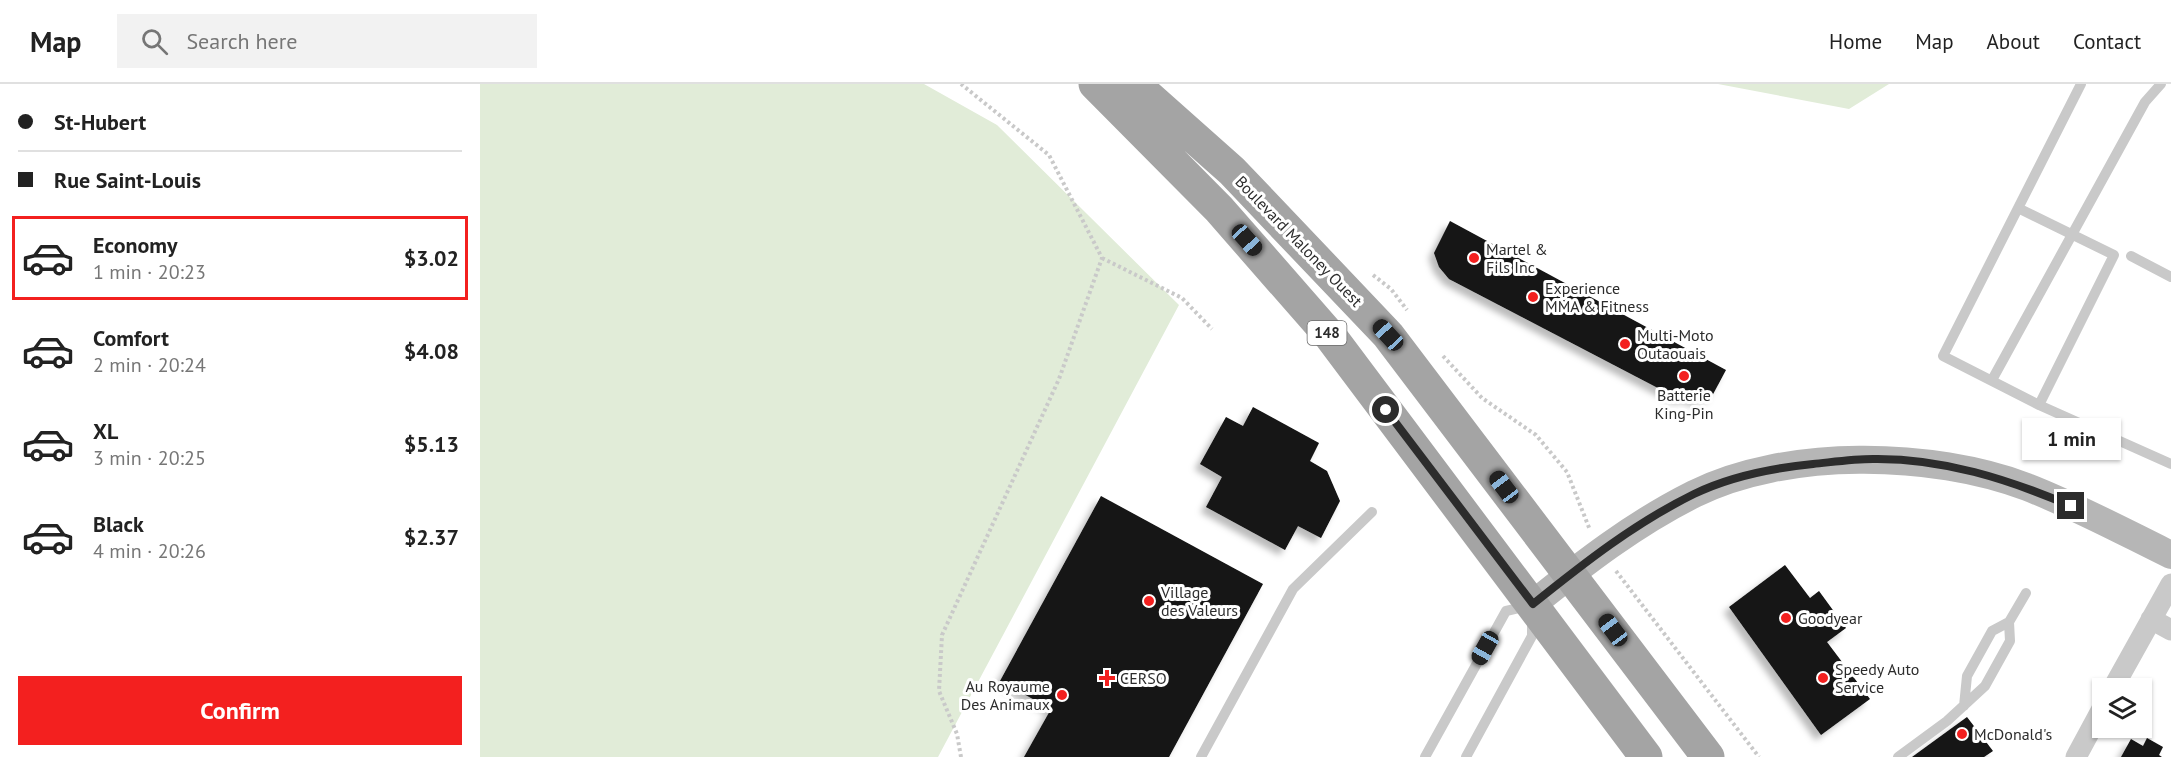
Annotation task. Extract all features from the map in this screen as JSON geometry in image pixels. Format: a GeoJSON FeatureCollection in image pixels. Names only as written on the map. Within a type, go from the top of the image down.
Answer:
{"type":"FeatureCollection","features":[{"type":"Feature","properties":{"kind":"main road","name":"148"},"geometry":{"type":"LineString","coordinates":[[1095,84],[1203,192],[1276,271],[1338,346],[1646,757]]}},
{"type":"Feature","properties":{"kind":"main road","name":"Boulevard Maloney Ouest"},"geometry":{"type":"LineString","coordinates":[[1134,84],[1232,171],[1388,335],[1708,757]]}},
{"type":"Feature","properties":{"kind":"street"},"geometry":{"type":"LineString","coordinates":[[1533,604],[1601,549],[1696,493],[1771,469],[1872,459],[1917,462],[1997,477],[2071,506],[2171,555]]}},
{"type":"Feature","properties":{"kind":"street"},"geometry":{"type":"LineString","coordinates":[[2119,678],[2171,584]]}},
{"type":"Feature","properties":{"kind":"street"},"geometry":{"type":"LineString","coordinates":[[2151,619],[2171,630]]}},
{"type":"Feature","properties":{"kind":"street"},"geometry":{"type":"LineString","coordinates":[[2076,757],[2092,727]]}},
{"type":"Feature","properties":{"kind":"lane"},"geometry":{"type":"LineString","coordinates":[[2081,84],[1943,356],[2039,405],[2171,464]]}},
{"type":"Feature","properties":{"kind":"lane"},"geometry":{"type":"LineString","coordinates":[[1992,380],[2145,102],[2161,84]]}},
{"type":"Feature","properties":{"kind":"lane"},"geometry":{"type":"LineString","coordinates":[[2019,209],[2114,255],[2039,405]]}},
{"type":"Feature","properties":{"kind":"lane"},"geometry":{"type":"LineString","coordinates":[[2131,256],[2171,277]]}},
{"type":"Feature","properties":{"kind":"lane"},"geometry":{"type":"LineString","coordinates":[[1201,757],[1293,589],[1372,512]]}},
{"type":"Feature","properties":{"kind":"lane"},"geometry":{"type":"LineString","coordinates":[[1964,706],[1967,676],[1992,631],[2009,622],[2026,593]]}},
{"type":"Feature","properties":{"kind":"lane"},"geometry":{"type":"LineString","coordinates":[[1425,757],[1506,611],[1533,604],[1532,636],[1466,757]]}},
{"type":"Feature","properties":{"kind":"lane"},"geometry":{"type":"LineString","coordinates":[[1898,757],[1964,706],[1985,686],[2010,641],[2009,622]]}},
{"type":"Feature","properties":{"kind":"path"},"geometry":{"type":"LineString","coordinates":[[961,84],[1049,155],[1102,258],[1182,298],[1212,329]]}},
{"type":"Feature","properties":{"kind":"path"},"geometry":{"type":"LineString","coordinates":[[960,757],[957,734],[939,691],[942,635],[1059,379],[1102,258]]}},
{"type":"Feature","properties":{"kind":"path"},"geometry":{"type":"LineString","coordinates":[[1626,586],[1759,757]]}},
{"type":"Feature","properties":{"kind":"green space"},"geometry":{"type":"Polygon","coordinates":[[[480,84],[924,84],[997,125],[1179,305],[938,757],[480,757],[480,84]]]}},
{"type":"Feature","properties":{"kind":"green space"},"geometry":{"type":"Polygon","coordinates":[[[1718,84],[1889,84],[1849,109],[1718,84]]]}},
{"type":"Feature","properties":{"kind":"building"},"geometry":{"type":"Polygon","coordinates":[[[1450,221],[1726,370],[1711,398],[1706,396],[1696,401],[1687,397],[1679,399],[1449,279],[1439,267],[1434,253],[1450,221]]]}},
{"type":"Feature","properties":{"kind":"building"},"geometry":{"type":"Polygon","coordinates":[[[1253,407],[1319,443],[1310,461],[1327,471],[1340,501],[1321,538],[1298,526],[1285,550],[1206,507],[1222,477],[1200,464],[1226,417],[1243,426],[1253,407]]]}},
{"type":"Feature","properties":{"kind":"building","name":"Village des Valeurs"},"geometry":{"type":"Polygon","coordinates":[[[1101,496],[1263,584],[1169,757],[1024,757],[1051,709],[1000,681],[1101,496]]]}},
{"type":"Feature","properties":{"kind":"building"},"geometry":{"type":"Polygon","coordinates":[[[1785,565],[1810,598],[1819,591],[1846,628],[1827,642],[1870,699],[1821,735],[1729,607],[1785,565]]]}},
{"type":"Feature","properties":{"kind":"building","name":"McDonald's"},"geometry":{"type":"Polygon","coordinates":[[[1967,717],[1993,751],[1984,757],[1912,757],[1967,717]]]}},
{"type":"Feature","properties":{"kind":"building"},"geometry":{"type":"Polygon","coordinates":[[[2147,738],[2163,747],[2159,755],[2162,757],[2121,757],[2131,739],[2143,746],[2147,738]]]}},
{"type":"Feature","properties":{"kind":"place","name":"Martel & Fils Inc"},"geometry":{"type":"Point","coordinates":[1474,258]}},
{"type":"Feature","properties":{"kind":"place","name":"Experience MMA & Fitness"},"geometry":{"type":"Point","coordinates":[1533,297]}},
{"type":"Feature","properties":{"kind":"place","name":"Multi-Moto Outaouais"},"geometry":{"type":"Point","coordinates":[1625,344]}},
{"type":"Feature","properties":{"kind":"place","name":"Batterie King-Pin"},"geometry":{"type":"Point","coordinates":[1684,376]}},
{"type":"Feature","properties":{"kind":"place","name":"Village des Valeurs"},"geometry":{"type":"Point","coordinates":[1149,601]}},
{"type":"Feature","properties":{"kind":"place","name":"Goodyear"},"geometry":{"type":"Point","coordinates":[1786,618]}},
{"type":"Feature","properties":{"kind":"place","name":"CERSO"},"geometry":{"type":"Point","coordinates":[1107,678]}},
{"type":"Feature","properties":{"kind":"place","name":"Speedy Auto Service"},"geometry":{"type":"Point","coordinates":[1823,678]}},
{"type":"Feature","properties":{"kind":"place","name":"Au Royaume Des Animaux"},"geometry":{"type":"Point","coordinates":[1062,695]}},
{"type":"Feature","properties":{"kind":"place","name":"McDonald's"},"geometry":{"type":"Point","coordinates":[1962,734]}},
{"type":"Feature","properties":{"kind":"route"},"geometry":{"type":"LineString","coordinates":[[1386,410],[1533,604],[1601,549],[1635,527],[1696,493],[1771,469],[1872,459],[1917,462],[1997,477],[2071,506]]}}]}
